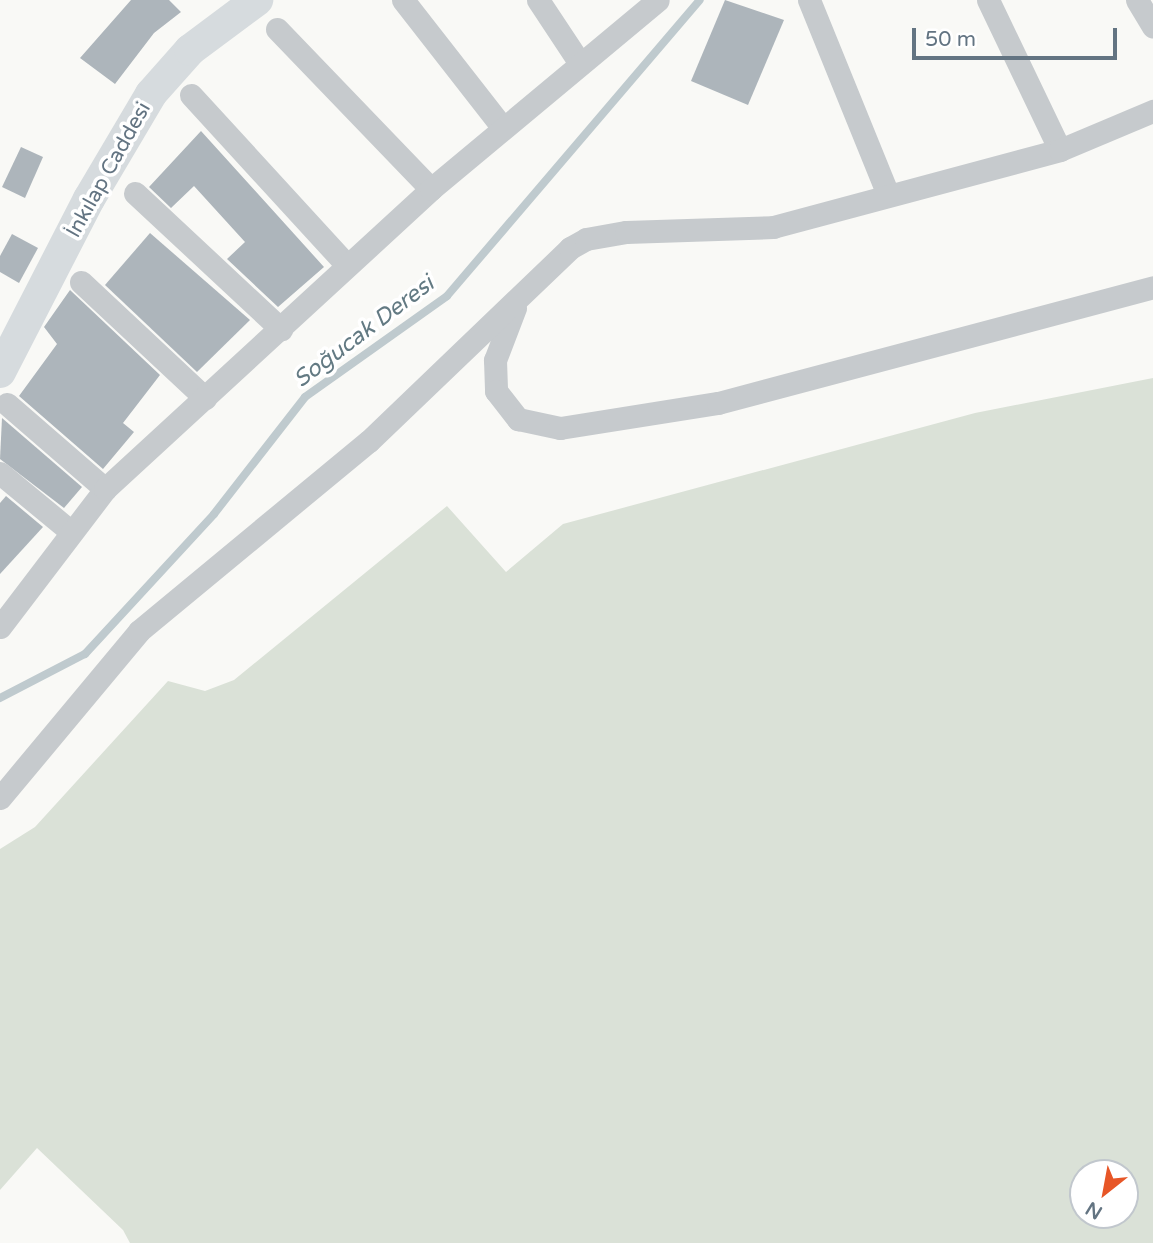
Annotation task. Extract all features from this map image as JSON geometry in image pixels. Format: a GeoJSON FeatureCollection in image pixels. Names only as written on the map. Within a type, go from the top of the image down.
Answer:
{"type":"FeatureCollection","features":[{"type":"Feature","properties":{"kind":"street","name":"İnkılap Caddesi"},"geometry":{"type":"LineString","coordinates":[[0,372],[89,199],[151,94],[191,50],[257,0]]}},
{"type":"Feature","properties":{"kind":"street"},"geometry":{"type":"LineString","coordinates":[[402,0],[503,128]]}},
{"type":"Feature","properties":{"kind":"street"},"geometry":{"type":"LineString","coordinates":[[538,0],[579,62]]}},
{"type":"Feature","properties":{"kind":"street"},"geometry":{"type":"LineString","coordinates":[[0,627],[70,531],[105,489],[432,189],[579,62],[658,0]]}},
{"type":"Feature","properties":{"kind":"street"},"geometry":{"type":"LineString","coordinates":[[809,0],[888,195]]}},
{"type":"Feature","properties":{"kind":"street"},"geometry":{"type":"LineString","coordinates":[[988,0],[1060,150]]}},
{"type":"Feature","properties":{"kind":"street"},"geometry":{"type":"LineString","coordinates":[[1137,0],[1153,27]]}},
{"type":"Feature","properties":{"kind":"street"},"geometry":{"type":"LineString","coordinates":[[276,29],[432,189]]}},
{"type":"Feature","properties":{"kind":"street"},"geometry":{"type":"LineString","coordinates":[[191,95],[347,265]]}},
{"type":"Feature","properties":{"kind":"street"},"geometry":{"type":"LineString","coordinates":[[0,798],[139,631],[369,441],[517,302],[558,258],[586,239],[625,232],[774,227],[1060,150],[1153,111]]}},
{"type":"Feature","properties":{"kind":"street"},"geometry":{"type":"LineString","coordinates":[[135,193],[281,329]]}},
{"type":"Feature","properties":{"kind":"street"},"geometry":{"type":"LineString","coordinates":[[81,282],[205,398]]}},
{"type":"Feature","properties":{"kind":"street"},"geometry":{"type":"LineString","coordinates":[[517,302],[495,360],[496,391],[518,419],[560,428],[718,403],[1153,287]]}},
{"type":"Feature","properties":{"kind":"street"},"geometry":{"type":"LineString","coordinates":[[7,404],[105,489]]}},
{"type":"Feature","properties":{"kind":"street"},"geometry":{"type":"LineString","coordinates":[[0,473],[70,531]]}},
{"type":"Feature","properties":{"kind":"shaded area"},"geometry":{"type":"Polygon","coordinates":[[[1153,378],[1153,1243],[130,1243],[123,1230],[37,1148],[0,1190],[0,849],[35,827],[168,681],[205,691],[234,680],[447,506],[506,572],[563,524],[975,413],[1153,378]]]}},
{"type":"Feature","properties":{"kind":"building"},"geometry":{"type":"Polygon","coordinates":[[[131,0],[169,0],[181,12],[154,33],[115,84],[80,58],[131,0]]]}},
{"type":"Feature","properties":{"kind":"building"},"geometry":{"type":"Polygon","coordinates":[[[725,0],[784,20],[748,105],[691,81],[725,0]]]}},
{"type":"Feature","properties":{"kind":"building"},"geometry":{"type":"Polygon","coordinates":[[[201,131],[324,267],[278,307],[227,259],[245,242],[194,186],[171,208],[149,187],[201,131]]]}},
{"type":"Feature","properties":{"kind":"building"},"geometry":{"type":"Polygon","coordinates":[[[21,147],[43,157],[25,198],[2,187],[21,147]]]}},
{"type":"Feature","properties":{"kind":"building"},"geometry":{"type":"Polygon","coordinates":[[[150,233],[250,320],[197,372],[105,285],[150,233]]]}},
{"type":"Feature","properties":{"kind":"building"},"geometry":{"type":"Polygon","coordinates":[[[12,234],[38,248],[19,283],[0,272],[0,256],[12,234]]]}},
{"type":"Feature","properties":{"kind":"building"},"geometry":{"type":"Polygon","coordinates":[[[70,290],[160,375],[123,423],[134,432],[103,469],[19,396],[57,344],[44,327],[70,290]]]}},
{"type":"Feature","properties":{"kind":"building"},"geometry":{"type":"Polygon","coordinates":[[[2,418],[82,487],[64,508],[0,459],[2,418]]]}},
{"type":"Feature","properties":{"kind":"building"},"geometry":{"type":"Polygon","coordinates":[[[6,496],[43,527],[0,574],[0,503],[6,496]]]}},
{"type":"Feature","properties":{"kind":"waterway","name":"Soğucak Deresi"},"geometry":{"type":"LineString","coordinates":[[0,698],[85,654],[214,514],[305,397],[447,296],[700,0]]}}]}
